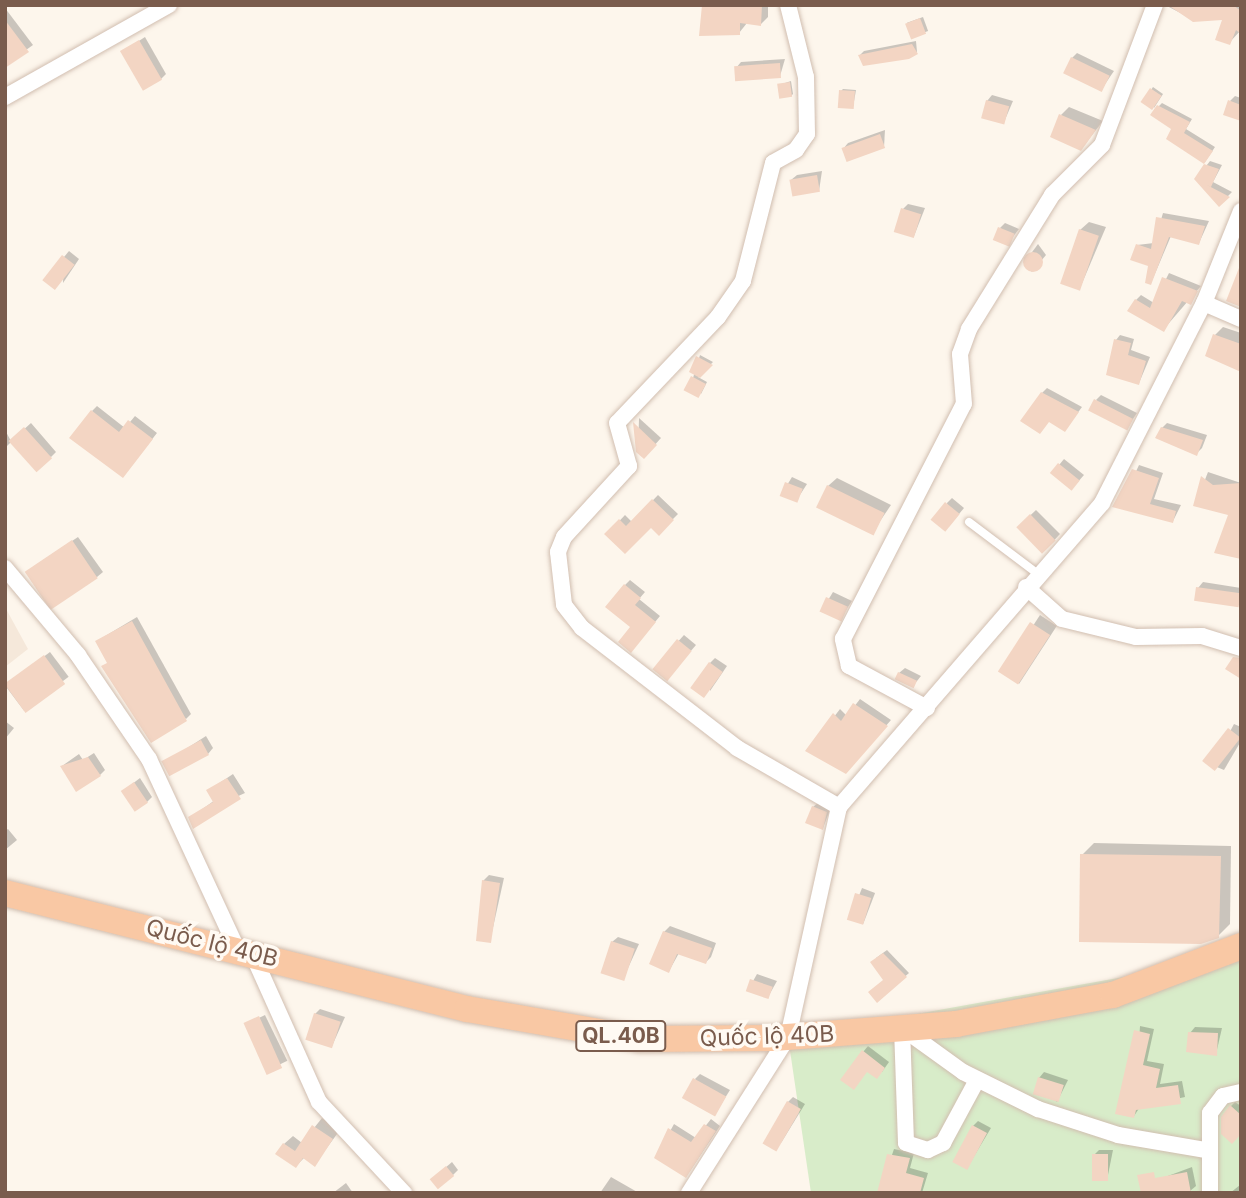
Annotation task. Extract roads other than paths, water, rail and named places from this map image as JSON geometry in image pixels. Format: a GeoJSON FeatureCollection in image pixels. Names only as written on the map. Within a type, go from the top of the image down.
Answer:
{"type":"FeatureCollection","features":[{"type":"Feature","properties":{"kind":"highway","name":"Quốc lộ 40B"},"geometry":{"type":"LineString","coordinates":[[5,893],[244,951],[467,1010],[640,1039],[788,1037],[902,1028],[1114,995],[1241,946]]}},
{"type":"Feature","properties":{"kind":"street"},"geometry":{"type":"LineString","coordinates":[[5,97],[169,5]]}},
{"type":"Feature","properties":{"kind":"street"},"geometry":{"type":"LineString","coordinates":[[788,5],[806,76],[807,134],[796,150],[773,163],[743,281],[718,317],[617,423],[629,466],[564,537],[558,552],[564,605],[582,628],[737,748],[839,807]]}},
{"type":"Feature","properties":{"kind":"street"},"geometry":{"type":"LineString","coordinates":[[927,708],[849,666],[843,639],[964,404],[960,354],[970,329],[1052,195],[1102,145],[1155,5]]}},
{"type":"Feature","properties":{"kind":"street"},"geometry":{"type":"LineString","coordinates":[[689,1193],[788,1037],[839,807],[1102,503],[1204,303],[1241,211]]}},
{"type":"Feature","properties":{"kind":"street"},"geometry":{"type":"LineString","coordinates":[[1204,303],[1241,319]]}},
{"type":"Feature","properties":{"kind":"street"},"geometry":{"type":"LineString","coordinates":[[5,568],[78,655],[149,759],[319,1102],[404,1193]]}},
{"type":"Feature","properties":{"kind":"street"},"geometry":{"type":"LineString","coordinates":[[1027,587],[1062,619],[1143,638],[1202,636],[1241,648]]}},
{"type":"Feature","properties":{"kind":"street"},"geometry":{"type":"LineString","coordinates":[[902,1028],[906,1143],[928,1150],[943,1143],[977,1080]]}},
{"type":"Feature","properties":{"kind":"street"},"geometry":{"type":"LineString","coordinates":[[902,1028],[977,1080],[1075,1124],[1205,1150]]}},
{"type":"Feature","properties":{"kind":"street"},"geometry":{"type":"LineString","coordinates":[[1210,1193],[1205,1150],[1214,1104],[1241,1092]]}},
{"type":"Feature","properties":{"kind":"lane"},"geometry":{"type":"LineString","coordinates":[[969,522],[1038,574]]}}]}
